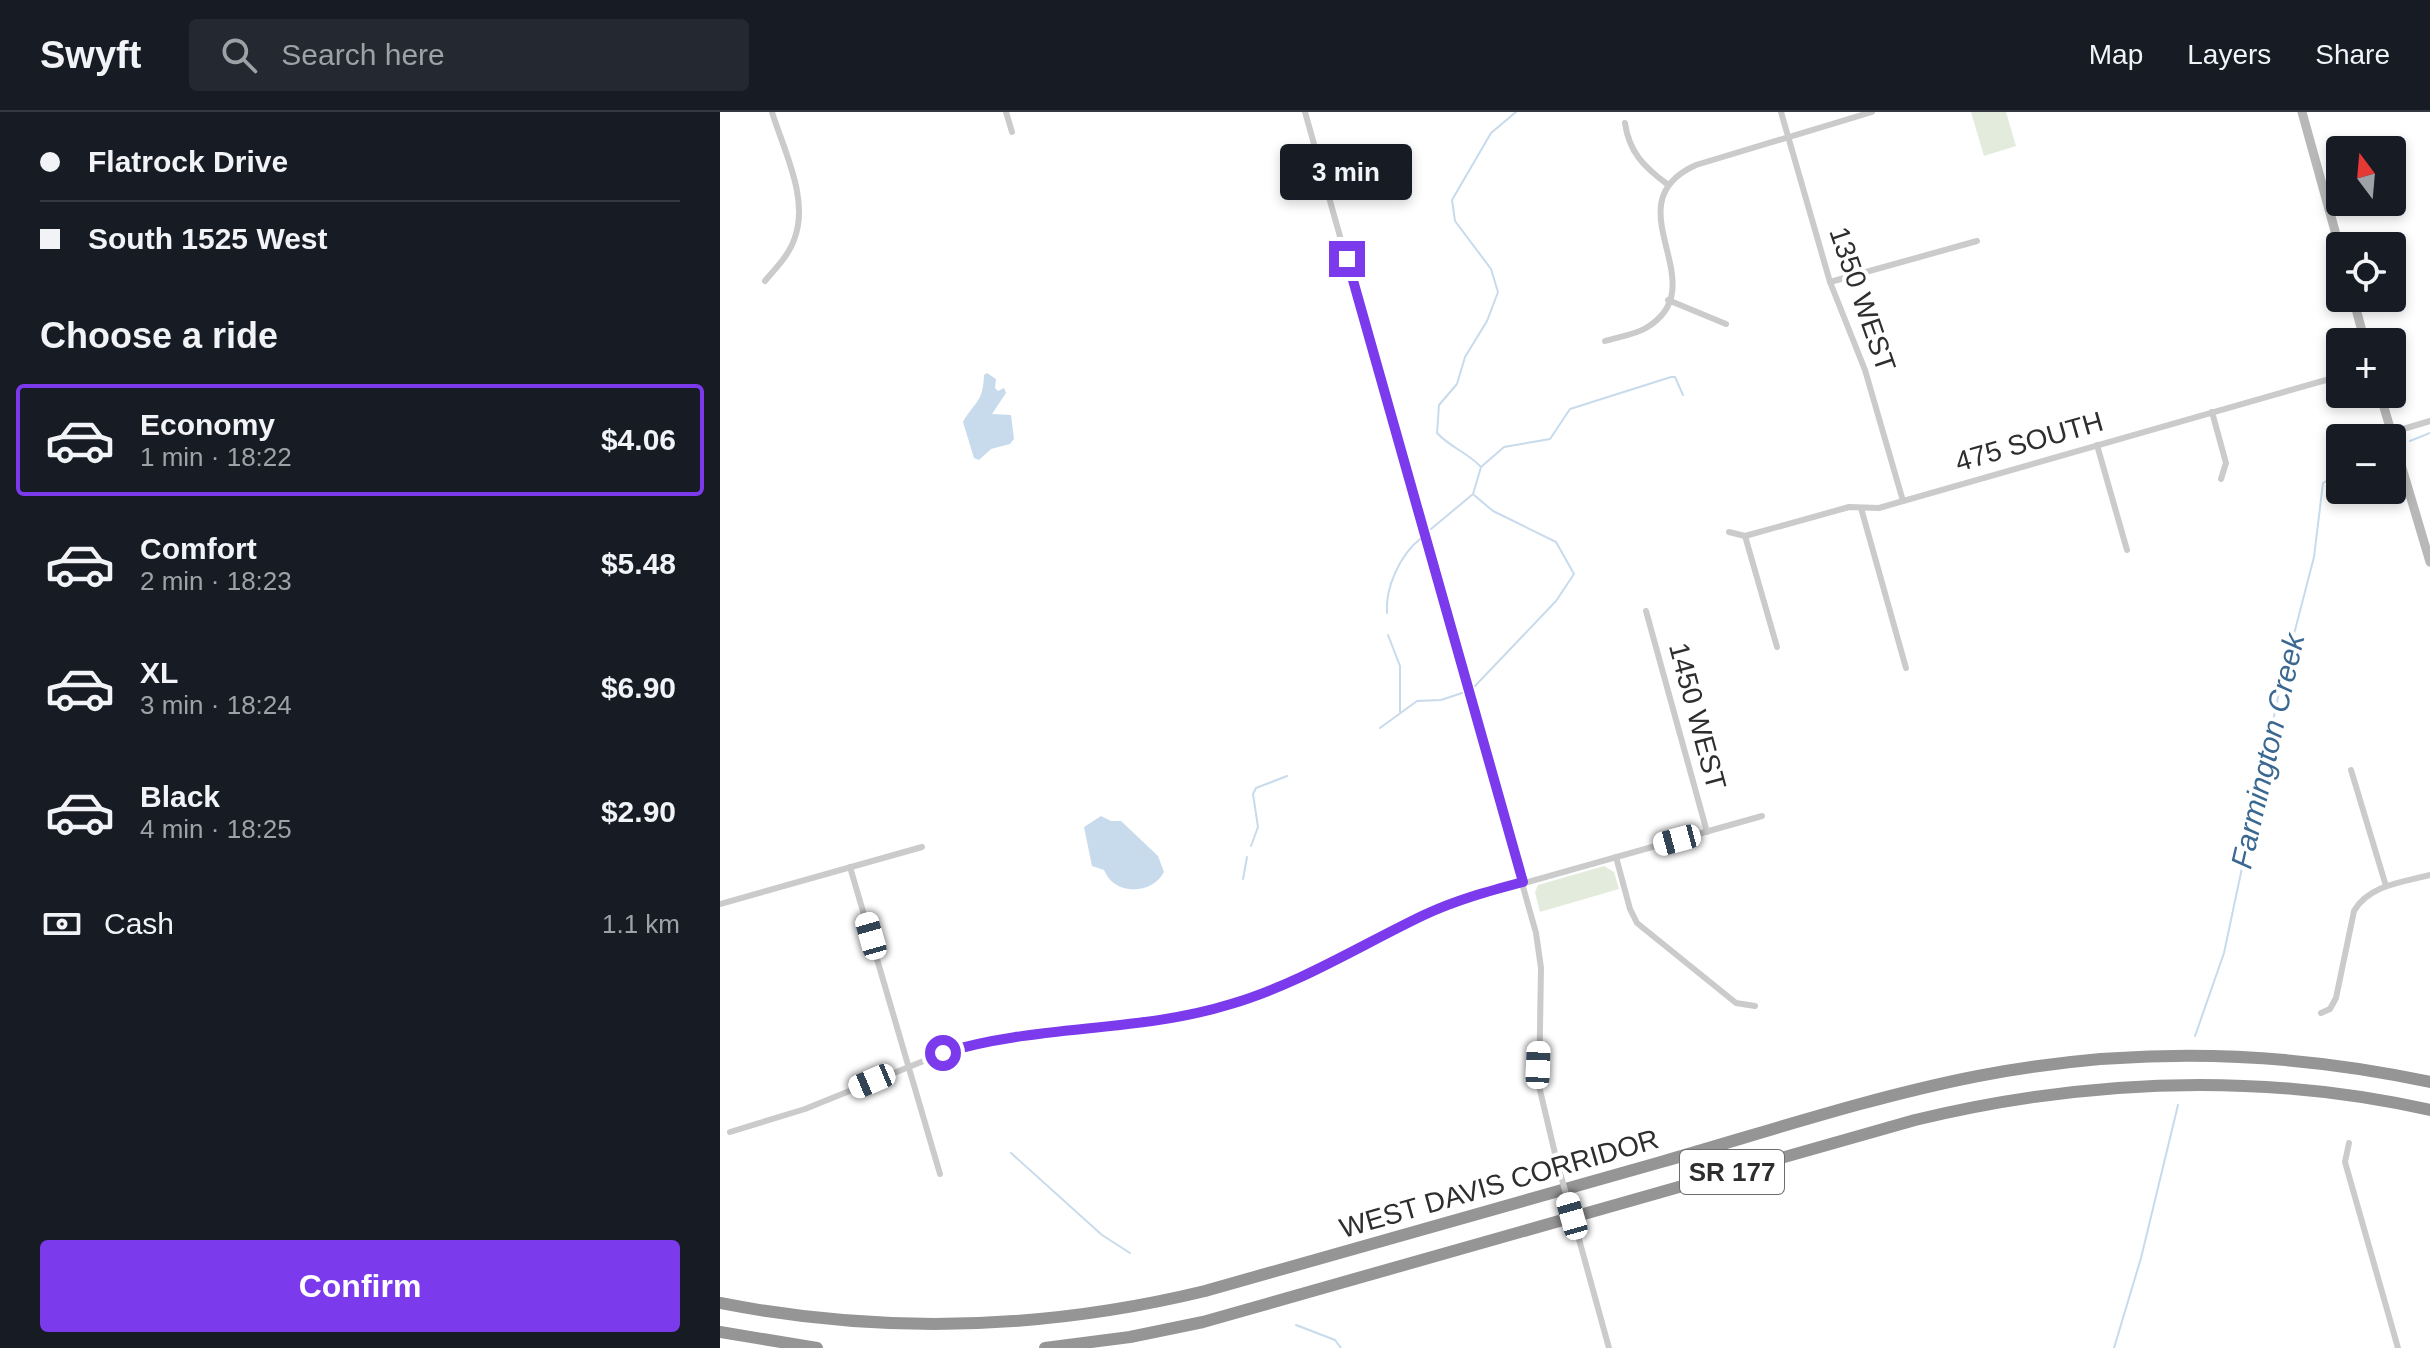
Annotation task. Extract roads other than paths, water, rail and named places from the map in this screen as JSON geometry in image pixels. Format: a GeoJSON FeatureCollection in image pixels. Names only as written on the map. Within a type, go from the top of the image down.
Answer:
{"type":"FeatureCollection","features":[{"type":"Feature","properties":{"kind":"highway","name":"WEST DAVIS CORRIDOR"},"geometry":{"type":"LineString","coordinates":[[720,1303],[821,1320],[927,1326],[1036,1321],[1119,1310],[1205,1291],[1905,1092],[2045,1065],[2149,1056],[2258,1057],[2353,1067],[2430,1082]]}},
{"type":"Feature","properties":{"kind":"highway","name":"WEST DAVIS CORRIDOR"},"geometry":{"type":"LineString","coordinates":[[1045,1348],[1122,1338],[1203,1322],[1915,1120],[2015,1099],[2107,1087],[2224,1085],[2342,1094],[2430,1110]]}},
{"type":"Feature","properties":{"kind":"highway"},"geometry":{"type":"LineString","coordinates":[[720,1332],[817,1348]]}},
{"type":"Feature","properties":{"kind":"street"},"geometry":{"type":"LineString","coordinates":[[765,281],[793,244],[800,222],[798,198],[772,112]]}},
{"type":"Feature","properties":{"kind":"street"},"geometry":{"type":"LineString","coordinates":[[1006,112],[1012,132]]}},
{"type":"Feature","properties":{"kind":"street"},"geometry":{"type":"LineString","coordinates":[[1305,112],[1523,882],[1541,958],[1539,1086],[1609,1348]]}},
{"type":"Feature","properties":{"kind":"street","name":"1350 WEST"},"geometry":{"type":"LineString","coordinates":[[1781,112],[1830,282],[1865,370],[1903,501]]}},
{"type":"Feature","properties":{"kind":"street"},"geometry":{"type":"LineString","coordinates":[[1605,341],[1647,328],[1664,310],[1668,300],[1672,266],[1659,216],[1667,184],[1696,165],[1872,112]]}},
{"type":"Feature","properties":{"kind":"street"},"geometry":{"type":"LineString","coordinates":[[2302,112],[2335,232]]}},
{"type":"Feature","properties":{"kind":"street"},"geometry":{"type":"LineString","coordinates":[[1625,123],[1633,151],[1650,171],[1667,184]]}},
{"type":"Feature","properties":{"kind":"street"},"geometry":{"type":"LineString","coordinates":[[1830,282],[1977,241]]}},
{"type":"Feature","properties":{"kind":"street"},"geometry":{"type":"LineString","coordinates":[[1668,300],[1726,324]]}},
{"type":"Feature","properties":{"kind":"street","name":"475 SOUTH"},"geometry":{"type":"LineString","coordinates":[[1729,532],[1745,536],[1838,510],[1879,508],[2326,380]]}},
{"type":"Feature","properties":{"kind":"street"},"geometry":{"type":"LineString","coordinates":[[2212,412],[2226,463],[2221,479]]}},
{"type":"Feature","properties":{"kind":"street"},"geometry":{"type":"LineString","coordinates":[[2406,428],[2430,421]]}},
{"type":"Feature","properties":{"kind":"street"},"geometry":{"type":"LineString","coordinates":[[2097,445],[2127,550]]}},
{"type":"Feature","properties":{"kind":"street"},"geometry":{"type":"LineString","coordinates":[[2406,478],[2430,562]]}},
{"type":"Feature","properties":{"kind":"street"},"geometry":{"type":"LineString","coordinates":[[1861,508],[1906,668]]}},
{"type":"Feature","properties":{"kind":"street"},"geometry":{"type":"LineString","coordinates":[[1745,536],[1777,647]]}},
{"type":"Feature","properties":{"kind":"street","name":"1450 WEST"},"geometry":{"type":"LineString","coordinates":[[1646,611],[1707,832]]}},
{"type":"Feature","properties":{"kind":"street"},"geometry":{"type":"LineString","coordinates":[[2351,770],[2386,886]]}},
{"type":"Feature","properties":{"kind":"street"},"geometry":{"type":"LineString","coordinates":[[730,1132],[805,1109],[943,1053],[988,1041],[1182,1016],[1232,1004],[1275,988],[1440,908],[1762,816]]}},
{"type":"Feature","properties":{"kind":"street"},"geometry":{"type":"LineString","coordinates":[[720,904],[922,847]]}},
{"type":"Feature","properties":{"kind":"street"},"geometry":{"type":"LineString","coordinates":[[1616,857],[1632,914],[1641,928],[1736,1003],[1755,1006]]}},
{"type":"Feature","properties":{"kind":"street"},"geometry":{"type":"LineString","coordinates":[[850,867],[940,1174]]}},
{"type":"Feature","properties":{"kind":"street"},"geometry":{"type":"LineString","coordinates":[[2321,1013],[2330,1009],[2336,998],[2354,911],[2361,899],[2386,886],[2430,875]]}},
{"type":"Feature","properties":{"kind":"street"},"geometry":{"type":"LineString","coordinates":[[2349,1143],[2345,1162],[2398,1348]]}},
{"type":"Feature","properties":{"kind":"water"},"geometry":{"type":"Polygon","coordinates":[[[987,373],[996,379],[995,388],[998,391],[1004,388],[1006,393],[992,414],[1011,415],[1014,439],[1010,444],[991,449],[979,460],[974,458],[963,422],[980,397],[987,373]]]}},
{"type":"Feature","properties":{"kind":"water"},"geometry":{"type":"Polygon","coordinates":[[[1101,816],[1111,821],[1121,821],[1158,856],[1164,872],[1158,880],[1142,888],[1124,888],[1116,885],[1104,870],[1092,866],[1084,827],[1101,816]]]}},
{"type":"Feature","properties":{"kind":"waterway"},"geometry":{"type":"LineString","coordinates":[[1431,529],[1473,494],[1481,467],[1437,433],[1439,405],[1457,384],[1465,357],[1487,321],[1498,292],[1491,269],[1455,221],[1452,200],[1491,133],[1516,112]]}},
{"type":"Feature","properties":{"kind":"waterway"},"geometry":{"type":"LineString","coordinates":[[1481,467],[1504,447],[1550,439],[1570,409],[1671,377],[1675,377],[1683,395]]}},
{"type":"Feature","properties":{"kind":"waterway","name":"Farmington Creek"},"geometry":{"type":"LineString","coordinates":[[2410,441],[2430,433]]}},
{"type":"Feature","properties":{"kind":"waterway","name":"Farmington Creek"},"geometry":{"type":"LineString","coordinates":[[2195,1036],[2224,953],[2280,688],[2314,557],[2323,483],[2326,481]]}},
{"type":"Feature","properties":{"kind":"waterway"},"geometry":{"type":"LineString","coordinates":[[1474,495],[1493,511],[1556,542],[1574,574],[1556,601],[1475,686]]}},
{"type":"Feature","properties":{"kind":"waterway"},"geometry":{"type":"LineString","coordinates":[[1387,613],[1388,593],[1395,573],[1420,539]]}},
{"type":"Feature","properties":{"kind":"waterway"},"geometry":{"type":"LineString","coordinates":[[1388,635],[1400,666],[1400,712]]}},
{"type":"Feature","properties":{"kind":"waterway"},"geometry":{"type":"LineString","coordinates":[[1380,728],[1417,701],[1441,700],[1462,693]]}},
{"type":"Feature","properties":{"kind":"waterway"},"geometry":{"type":"LineString","coordinates":[[1251,846],[1258,827],[1253,794],[1256,788],[1287,776]]}},
{"type":"Feature","properties":{"kind":"waterway"},"geometry":{"type":"LineString","coordinates":[[1243,879],[1247,857]]}},
{"type":"Feature","properties":{"kind":"waterway","name":"Farmington Creek"},"geometry":{"type":"LineString","coordinates":[[2114,1348],[2141,1258],[2178,1105]]}},
{"type":"Feature","properties":{"kind":"waterway"},"geometry":{"type":"LineString","coordinates":[[1011,1153],[1102,1235],[1130,1253]]}},
{"type":"Feature","properties":{"kind":"waterway"},"geometry":{"type":"LineString","coordinates":[[1296,1325],[1335,1340],[1341,1348]]}}]}
